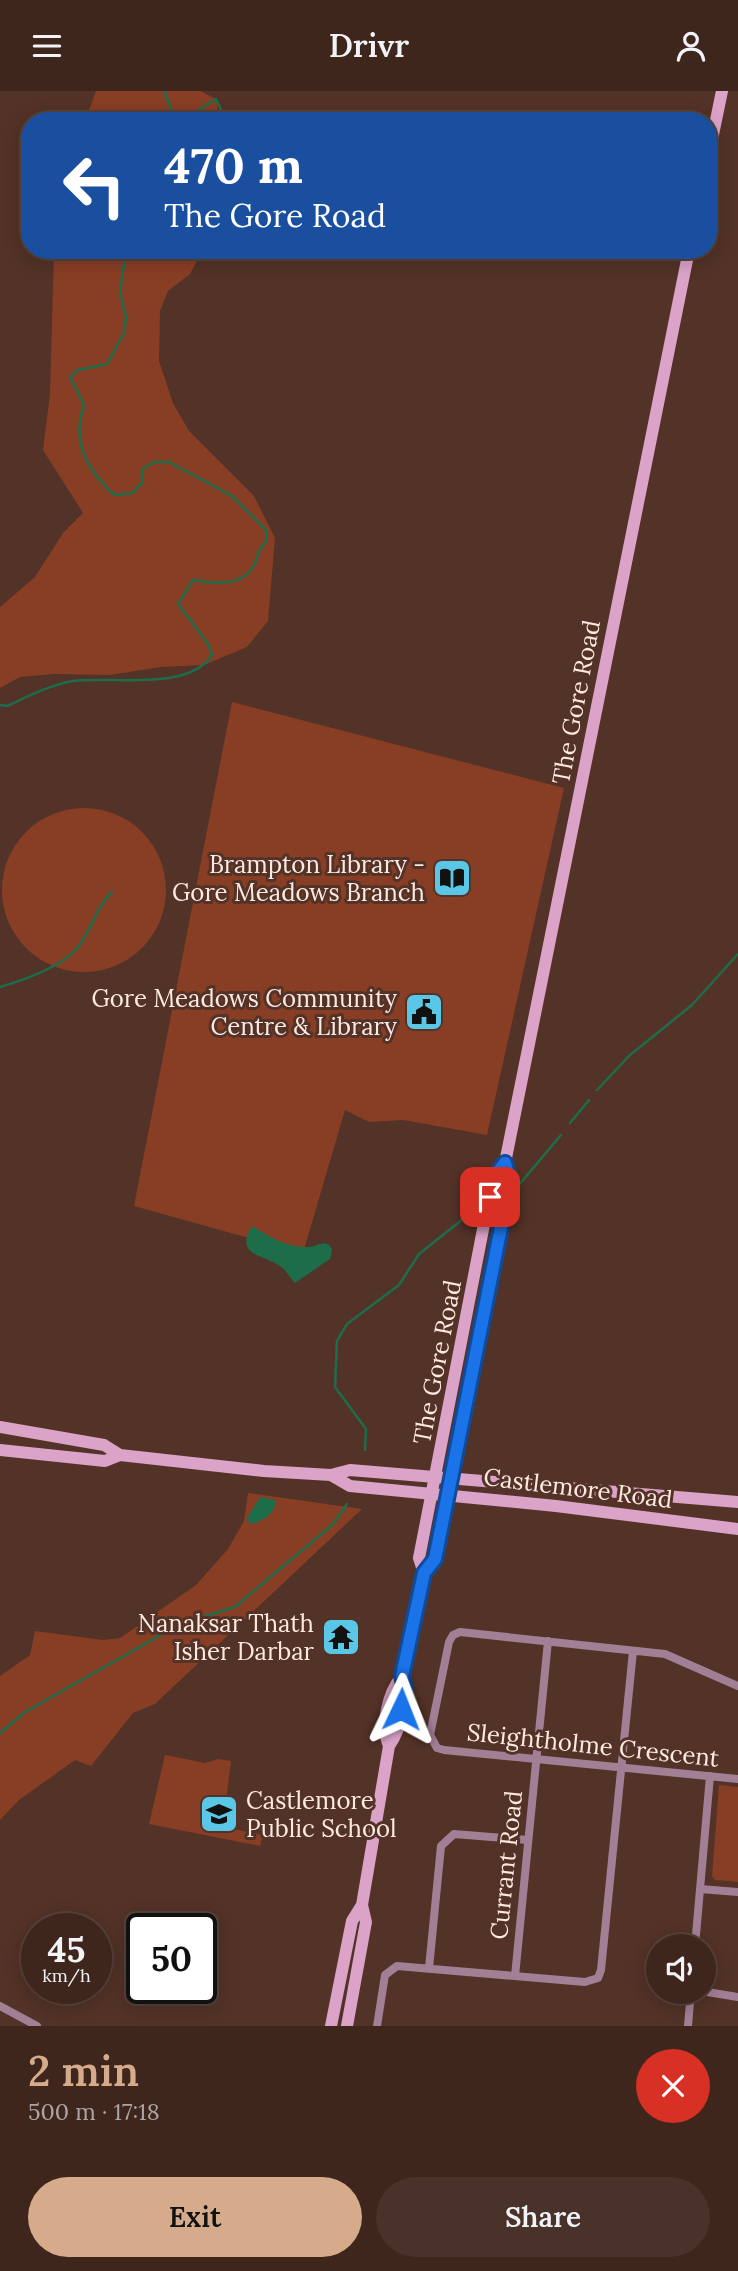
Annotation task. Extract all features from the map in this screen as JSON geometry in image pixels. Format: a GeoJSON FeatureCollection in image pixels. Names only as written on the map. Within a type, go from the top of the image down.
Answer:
{"type":"FeatureCollection","features":[{"type":"Feature","properties":{"kind":"main road"},"geometry":{"type":"LineString","coordinates":[[717,115],[722,91]]}},
{"type":"Feature","properties":{"kind":"main road","name":"The Gore Road"},"geometry":{"type":"LineString","coordinates":[[331,2026],[352,1921],[362,1905],[389,1746],[397,1735],[405,1689],[402,1676],[424,1573],[435,1559],[449,1494],[510,1182],[505,1163],[687,259]]}},
{"type":"Feature","properties":{"kind":"main road","name":"The Gore Road"},"geometry":{"type":"LineString","coordinates":[[424,1573],[419,1558],[493,1178],[505,1163]]}},
{"type":"Feature","properties":{"kind":"main road"},"geometry":{"type":"LineString","coordinates":[[483,1235],[499,1238]]}},
{"type":"Feature","properties":{"kind":"main road","name":"Castlemore Road"},"geometry":{"type":"LineString","coordinates":[[0,1427],[104,1445],[120,1454],[227,1468],[331,1475],[350,1469],[738,1502]]}},
{"type":"Feature","properties":{"kind":"main road","name":"Castlemore Road"},"geometry":{"type":"LineString","coordinates":[[0,1450],[105,1461],[120,1454]]}},
{"type":"Feature","properties":{"kind":"main road","name":"Castlemore Road"},"geometry":{"type":"LineString","coordinates":[[331,1475],[351,1486],[449,1494],[738,1529]]}},
{"type":"Feature","properties":{"kind":"main road","name":"The Gore Road"},"geometry":{"type":"LineString","coordinates":[[347,2026],[366,1922],[362,1905]]}},
{"type":"Feature","properties":{"kind":"street","name":"Sleightholme Crescent"},"geometry":{"type":"LineString","coordinates":[[738,1686],[682,1659],[460,1632],[453,1635],[449,1642],[430,1735],[437,1748],[444,1750],[738,1779]]}},
{"type":"Feature","properties":{"kind":"street","name":"Currant Road"},"geometry":{"type":"LineString","coordinates":[[515,1976],[548,1641]]}},
{"type":"Feature","properties":{"kind":"street"},"geometry":{"type":"LineString","coordinates":[[377,2026],[385,1975],[389,1969],[402,1966],[585,1982],[598,1978],[601,1970],[633,1651]]}},
{"type":"Feature","properties":{"kind":"street"},"geometry":{"type":"LineString","coordinates":[[696,1934],[710,1776]]}},
{"type":"Feature","properties":{"kind":"street"},"geometry":{"type":"LineString","coordinates":[[429,1968],[441,1846],[447,1838],[460,1834],[528,1840]]}},
{"type":"Feature","properties":{"kind":"street"},"geometry":{"type":"LineString","coordinates":[[700,1889],[738,1892]]}},
{"type":"Feature","properties":{"kind":"street"},"geometry":{"type":"LineString","coordinates":[[716,1993],[738,1997]]}},
{"type":"Feature","properties":{"kind":"street"},"geometry":{"type":"LineString","coordinates":[[688,2026],[690,2004]]}},
{"type":"Feature","properties":{"kind":"street"},"geometry":{"type":"LineString","coordinates":[[0,2005],[37,2026]]}},
{"type":"Feature","properties":{"kind":"shaded area"},"geometry":{"type":"Polygon","coordinates":[[[96,91],[201,91],[217,100],[218,112],[88,112],[96,91]]]}},
{"type":"Feature","properties":{"kind":"shaded area"},"geometry":{"type":"Polygon","coordinates":[[[54,259],[198,259],[190,274],[168,291],[160,311],[159,361],[173,403],[189,431],[254,496],[275,538],[268,621],[247,647],[204,665],[160,667],[110,675],[54,674],[20,677],[0,688],[0,607],[35,577],[63,533],[83,513],[43,450],[50,394],[54,259]]]}},
{"type":"Feature","properties":{"kind":"shaded area"},"geometry":{"type":"Polygon","coordinates":[[[232,702],[564,788],[487,1135],[403,1120],[369,1122],[345,1110],[303,1253],[134,1206],[232,702]]]}},
{"type":"Feature","properties":{"kind":"shaded area"},"geometry":{"type":"Polygon","coordinates":[[[84,808],[115,814],[142,832],[160,859],[166,890],[160,921],[142,948],[115,966],[84,972],[53,966],[26,948],[8,921],[2,890],[8,859],[26,832],[53,814],[84,808]]]}},
{"type":"Feature","properties":{"kind":"shaded area"},"geometry":{"type":"Polygon","coordinates":[[[252,1226],[293,1246],[328,1244],[332,1249],[330,1259],[295,1283],[280,1266],[248,1249],[247,1236],[252,1226]]]}},
{"type":"Feature","properties":{"kind":"shaded area"},"geometry":{"type":"Polygon","coordinates":[[[248,1493],[362,1509],[155,1704],[133,1713],[91,1766],[75,1760],[19,1800],[0,1820],[0,1676],[30,1655],[35,1631],[103,1640],[120,1638],[196,1585],[228,1549],[244,1521],[248,1493]]]}},
{"type":"Feature","properties":{"kind":"shaded area"},"geometry":{"type":"Polygon","coordinates":[[[260,1497],[276,1500],[274,1509],[268,1516],[250,1524],[247,1518],[260,1497]]]}},
{"type":"Feature","properties":{"kind":"shaded area"},"geometry":{"type":"Polygon","coordinates":[[[165,1755],[205,1763],[218,1759],[231,1761],[223,1827],[263,1835],[260,1846],[149,1824],[165,1755]]]}},
{"type":"Feature","properties":{"kind":"shaded area"},"geometry":{"type":"Polygon","coordinates":[[[719,1785],[738,1787],[738,1882],[715,1880],[712,1876],[719,1785]]]}},
{"type":"Feature","properties":{"kind":"waterway"},"geometry":{"type":"LineString","coordinates":[[164,91],[172,112]]}},
{"type":"Feature","properties":{"kind":"waterway"},"geometry":{"type":"LineString","coordinates":[[196,112],[216,99],[222,112]]}},
{"type":"Feature","properties":{"kind":"waterway"},"geometry":{"type":"LineString","coordinates":[[0,705],[7,706],[48,688],[73,681],[168,678],[201,667],[212,655],[208,644],[178,604],[193,580],[226,582],[242,577],[254,565],[266,542],[266,530],[232,496],[169,462],[154,462],[142,469],[142,483],[132,493],[114,495],[89,465],[79,431],[84,405],[70,377],[78,370],[107,364],[124,333],[126,317],[120,293],[125,259]]}},
{"type":"Feature","properties":{"kind":"waterway"},"geometry":{"type":"LineString","coordinates":[[0,987],[41,972],[70,955],[82,941],[101,905],[112,892]]}},
{"type":"Feature","properties":{"kind":"waterway"},"geometry":{"type":"LineString","coordinates":[[597,1090],[630,1055],[692,1005],[738,954]]}},
{"type":"Feature","properties":{"kind":"waterway"},"geometry":{"type":"LineString","coordinates":[[570,1123],[589,1100]]}},
{"type":"Feature","properties":{"kind":"waterway"},"geometry":{"type":"LineString","coordinates":[[518,1186],[561,1135]]}},
{"type":"Feature","properties":{"kind":"waterway"},"geometry":{"type":"LineString","coordinates":[[365,1450],[366,1429],[335,1387],[337,1341],[347,1324],[399,1285],[419,1254],[478,1207]]}},
{"type":"Feature","properties":{"kind":"waterway"},"geometry":{"type":"LineString","coordinates":[[0,1733],[25,1712],[180,1624],[235,1607],[333,1524],[347,1504]]}},
{"type":"Feature","properties":{"kind":"place","name":"Brampton Library - Gore Meadows Branch"},"geometry":{"type":"Point","coordinates":[452,878]}},
{"type":"Feature","properties":{"kind":"place","name":"Gore Meadows Community Centre & Library"},"geometry":{"type":"Point","coordinates":[424,1012]}},
{"type":"Feature","properties":{"kind":"place","name":"Nanaksar Thath Isher Darbar"},"geometry":{"type":"Point","coordinates":[341,1637]}},
{"type":"Feature","properties":{"kind":"place","name":"Castlemore Public School"},"geometry":{"type":"Point","coordinates":[219,1814]}},
{"type":"Feature","properties":{"kind":"route"},"geometry":{"type":"LineString","coordinates":[[401,1709],[405,1689],[402,1676],[424,1573],[435,1559],[510,1182],[505,1163],[493,1178],[490,1197]]}}]}
